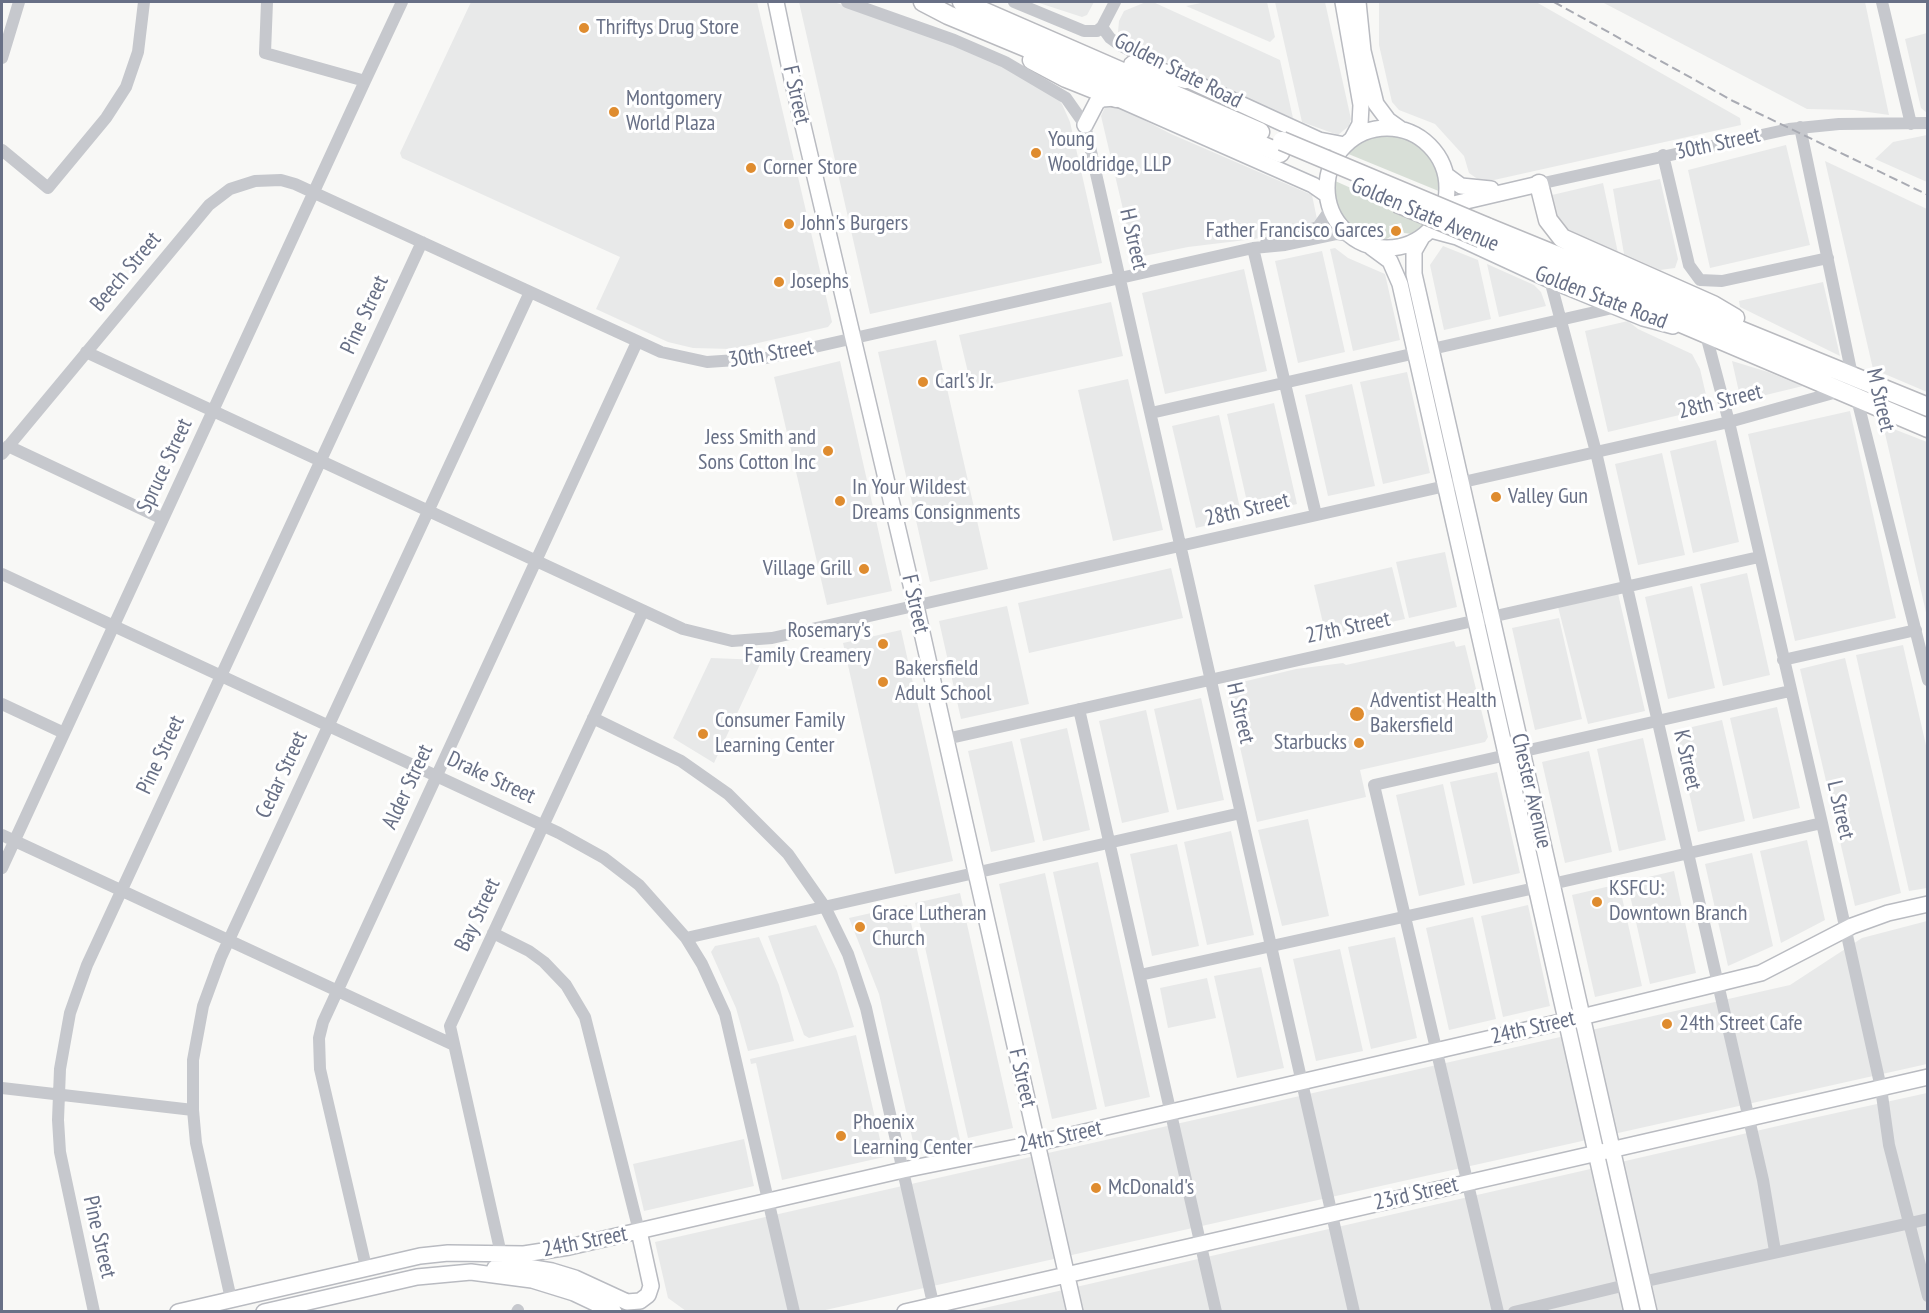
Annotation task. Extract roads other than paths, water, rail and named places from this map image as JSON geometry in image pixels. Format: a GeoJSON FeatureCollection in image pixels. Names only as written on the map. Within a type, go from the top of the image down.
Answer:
{"type":"FeatureCollection","features":[{"type":"Feature","properties":{"kind":"highway","name":"Golden State Avenue"},"geometry":{"type":"LineString","coordinates":[[923,2],[948,15],[1281,147],[1484,233],[1706,335],[1928,428]]}},
{"type":"Feature","properties":{"kind":"highway","name":"Golden State Avenue"},"geometry":{"type":"LineString","coordinates":[[962,2],[1037,34],[1281,147]]}},
{"type":"Feature","properties":{"kind":"highway"},"geometry":{"type":"LineString","coordinates":[[948,15],[1066,78],[1116,98]]}},
{"type":"Feature","properties":{"kind":"highway"},"geometry":{"type":"LineString","coordinates":[[1037,34],[1152,71],[1186,79]]}},
{"type":"Feature","properties":{"kind":"highway"},"geometry":{"type":"LineString","coordinates":[[1539,184],[1548,220],[1562,238],[1713,305],[1780,345]]}},
{"type":"Feature","properties":{"kind":"highway","name":"Golden State Avenue"},"geometry":{"type":"LineString","coordinates":[[1484,233],[1780,345],[1928,407]]}},
{"type":"Feature","properties":{"kind":"main road","name":"F Street"},"geometry":{"type":"LineString","coordinates":[[776,2],[1075,1311]]}},
{"type":"Feature","properties":{"kind":"main road"},"geometry":{"type":"LineString","coordinates":[[1343,2],[1361,105],[1360,124],[1328,173],[1326,194],[1330,210],[1349,236],[1371,247],[1392,249],[1427,233],[1445,206],[1446,175],[1442,164],[1429,145],[1388,120],[1376,104],[1363,51],[1358,2]]}},
{"type":"Feature","properties":{"kind":"main road","name":"Golden State Road"},"geometry":{"type":"LineString","coordinates":[[1186,79],[1319,140],[1349,142]]}},
{"type":"Feature","properties":{"kind":"main road"},"geometry":{"type":"LineString","coordinates":[[1085,125],[1097,102],[1102,99],[1116,98]]}},
{"type":"Feature","properties":{"kind":"main road","name":"Golden State Road"},"geometry":{"type":"LineString","coordinates":[[1116,98],[1312,185],[1326,194]]}},
{"type":"Feature","properties":{"kind":"main road"},"geometry":{"type":"LineString","coordinates":[[1349,142],[1376,129],[1402,130]]}},
{"type":"Feature","properties":{"kind":"main road","name":"30th Street"},"geometry":{"type":"LineString","coordinates":[[1446,175],[1461,186],[1512,189]]}},
{"type":"Feature","properties":{"kind":"main road","name":"30th Street"},"geometry":{"type":"LineString","coordinates":[[1445,206],[1539,184]]}},
{"type":"Feature","properties":{"kind":"main road","name":"Golden State Road"},"geometry":{"type":"LineString","coordinates":[[1427,233],[1457,237],[1617,308],[1643,318],[1706,335]]}},
{"type":"Feature","properties":{"kind":"main road","name":"Chester Avenue"},"geometry":{"type":"LineString","coordinates":[[1427,233],[1414,251],[1413,265],[1649,1311]]}},
{"type":"Feature","properties":{"kind":"main road","name":"Chester Avenue"},"geometry":{"type":"LineString","coordinates":[[1371,247],[1382,254],[1396,271],[1632,1311]]}},
{"type":"Feature","properties":{"kind":"main road"},"geometry":{"type":"LineString","coordinates":[[1535,888],[1554,930],[1563,938]]}},
{"type":"Feature","properties":{"kind":"main road","name":"24th Street"},"geometry":{"type":"LineString","coordinates":[[178,1311],[435,1253],[543,1252],[903,1170],[1037,1143],[1565,1021],[1716,985],[1771,969],[1846,930],[1888,913],[1928,904]]}},
{"type":"Feature","properties":{"kind":"main road","name":"23rd Street"},"geometry":{"type":"LineString","coordinates":[[905,1311],[934,1308],[1200,1244],[1928,1077]]}},
{"type":"Feature","properties":{"kind":"main road"},"geometry":{"type":"LineString","coordinates":[[471,1272],[510,1265],[527,1266],[575,1278],[627,1302],[640,1301],[648,1295],[651,1286],[639,1231]]}},
{"type":"Feature","properties":{"kind":"main road","name":"24th Street"},"geometry":{"type":"LineString","coordinates":[[264,1311],[430,1274],[471,1272],[532,1280],[574,1293],[614,1311]]}},
{"type":"Feature","properties":{"kind":"street"},"geometry":{"type":"LineString","coordinates":[[2,58],[19,2]]}},
{"type":"Feature","properties":{"kind":"street"},"geometry":{"type":"LineString","coordinates":[[2,150],[48,188],[106,118],[126,87],[138,52],[144,2]]}},
{"type":"Feature","properties":{"kind":"street"},"geometry":{"type":"LineString","coordinates":[[267,2],[266,53],[365,81]]}},
{"type":"Feature","properties":{"kind":"street","name":"Spruce Street"},"geometry":{"type":"LineString","coordinates":[[2,868],[402,2]]}},
{"type":"Feature","properties":{"kind":"street"},"geometry":{"type":"LineString","coordinates":[[847,2],[954,40],[1005,62],[1066,98],[1085,125]]}},
{"type":"Feature","properties":{"kind":"street","name":"Golden State Road"},"geometry":{"type":"LineString","coordinates":[[1014,2],[1084,31],[1096,31],[1102,27],[1110,38],[1121,46],[1186,79]]}},
{"type":"Feature","properties":{"kind":"street"},"geometry":{"type":"LineString","coordinates":[[1102,27],[1115,2]]}},
{"type":"Feature","properties":{"kind":"street"},"geometry":{"type":"LineString","coordinates":[[1882,2],[1911,124]]}},
{"type":"Feature","properties":{"kind":"street","name":"30th Street"},"geometry":{"type":"LineString","coordinates":[[1539,184],[1663,155],[1800,127],[1928,123]]}},
{"type":"Feature","properties":{"kind":"street","name":"H Street"},"geometry":{"type":"LineString","coordinates":[[1085,125],[1354,1311]]}},
{"type":"Feature","properties":{"kind":"street","name":"M Street"},"geometry":{"type":"LineString","coordinates":[[1800,127],[1853,375]]}},
{"type":"Feature","properties":{"kind":"street"},"geometry":{"type":"LineString","coordinates":[[1663,155],[1689,265],[1700,280],[1722,281],[1828,258]]}},
{"type":"Feature","properties":{"kind":"street","name":"Beech Street"},"geometry":{"type":"LineString","coordinates":[[5,450],[219,197],[242,184],[268,180],[295,184],[315,192]]}},
{"type":"Feature","properties":{"kind":"street","name":"30th Street"},"geometry":{"type":"LineString","coordinates":[[315,192],[637,342],[678,358],[720,362],[755,360],[1253,248],[1285,245],[1336,234],[1349,236]]}},
{"type":"Feature","properties":{"kind":"street","name":"30th Street"},"geometry":{"type":"LineString","coordinates":[[1253,248],[1283,236],[1318,227],[1330,210]]}},
{"type":"Feature","properties":{"kind":"street","name":"Pine Street"},"geometry":{"type":"LineString","coordinates":[[94,1311],[64,1177],[58,1094],[63,1044],[70,1013],[87,965],[121,890],[422,242]]}},
{"type":"Feature","properties":{"kind":"street"},"geometry":{"type":"LineString","coordinates":[[1253,248],[1316,515]]}},
{"type":"Feature","properties":{"kind":"street","name":"K Street"},"geometry":{"type":"LineString","coordinates":[[1550,280],[1596,452],[1748,1118],[1775,1251]]}},
{"type":"Feature","properties":{"kind":"street","name":"Cedar Street"},"geometry":{"type":"LineString","coordinates":[[231,1299],[196,1143],[193,1110],[193,1060],[197,1033],[212,980],[530,292]]}},
{"type":"Feature","properties":{"kind":"street"},"geometry":{"type":"LineString","coordinates":[[1432,349],[1617,308]]}},
{"type":"Feature","properties":{"kind":"street","name":"L Street"},"geometry":{"type":"LineString","coordinates":[[1706,335],[1729,422],[1846,930],[1881,1088],[1889,1145],[1928,1296]]}},
{"type":"Feature","properties":{"kind":"street","name":"Alder Street"},"geometry":{"type":"LineString","coordinates":[[366,1267],[320,1069],[321,1030],[336,990],[637,342]]}},
{"type":"Feature","properties":{"kind":"street","name":"28th Street"},"geometry":{"type":"LineString","coordinates":[[86,352],[698,634],[716,639],[752,641],[1850,396]]}},
{"type":"Feature","properties":{"kind":"street"},"geometry":{"type":"LineString","coordinates":[[1150,413],[1416,353]]}},
{"type":"Feature","properties":{"kind":"street"},"geometry":{"type":"LineString","coordinates":[[1850,396],[1853,375]]}},
{"type":"Feature","properties":{"kind":"street","name":"M Street"},"geometry":{"type":"LineString","coordinates":[[1850,396],[1925,657],[1928,680]]}},
{"type":"Feature","properties":{"kind":"street"},"geometry":{"type":"LineString","coordinates":[[5,450],[164,519]]}},
{"type":"Feature","properties":{"kind":"street","name":"27th Street"},"geometry":{"type":"LineString","coordinates":[[946,739],[1759,557]]}},
{"type":"Feature","properties":{"kind":"street","name":"Drake Street"},"geometry":{"type":"LineString","coordinates":[[2,574],[585,846],[622,871],[655,901],[686,938],[702,964],[725,1014],[794,1311]]}},
{"type":"Feature","properties":{"kind":"street","name":"Bay Street"},"geometry":{"type":"LineString","coordinates":[[501,1254],[450,1026],[643,610]]}},
{"type":"Feature","properties":{"kind":"street"},"geometry":{"type":"LineString","coordinates":[[1783,660],[1916,630]]}},
{"type":"Feature","properties":{"kind":"street"},"geometry":{"type":"LineString","coordinates":[[1498,1311],[1374,785],[1790,691]]}},
{"type":"Feature","properties":{"kind":"street"},"geometry":{"type":"LineString","coordinates":[[2,704],[64,733]]}},
{"type":"Feature","properties":{"kind":"street"},"geometry":{"type":"LineString","coordinates":[[1079,709],[1216,1311]]}},
{"type":"Feature","properties":{"kind":"street"},"geometry":{"type":"LineString","coordinates":[[593,718],[681,761],[728,794],[788,854],[825,907],[848,954],[866,1008],[934,1308]]}},
{"type":"Feature","properties":{"kind":"street"},"geometry":{"type":"LineString","coordinates":[[686,938],[1241,813]]}},
{"type":"Feature","properties":{"kind":"street"},"geometry":{"type":"LineString","coordinates":[[1552,884],[1822,824]]}},
{"type":"Feature","properties":{"kind":"street"},"geometry":{"type":"LineString","coordinates":[[2,835],[454,1045]]}},
{"type":"Feature","properties":{"kind":"street"},"geometry":{"type":"LineString","coordinates":[[1140,975],[1272,948],[1535,888]]}},
{"type":"Feature","properties":{"kind":"street"},"geometry":{"type":"LineString","coordinates":[[494,933],[529,951],[544,962],[566,985],[585,1017],[639,1231]]}},
{"type":"Feature","properties":{"kind":"street"},"geometry":{"type":"LineString","coordinates":[[2,1088],[193,1110]]}},
{"type":"Feature","properties":{"kind":"street"},"geometry":{"type":"LineString","coordinates":[[1642,1282],[1928,1219]]}},
{"type":"Feature","properties":{"kind":"street"},"geometry":{"type":"LineString","coordinates":[[1514,1311],[1626,1285]]}},
{"type":"Feature","properties":{"kind":"railway"},"geometry":{"type":"LineString","coordinates":[[1554,2],[1733,101],[1928,195]]}},
{"type":"Feature","properties":{"kind":"place","name":"Thriftys Drug Store"},"geometry":{"type":"Point","coordinates":[584,28]}},
{"type":"Feature","properties":{"kind":"place","name":"Montgomery World Plaza"},"geometry":{"type":"Point","coordinates":[614,112]}},
{"type":"Feature","properties":{"kind":"place","name":"Young Wooldridge, LLP"},"geometry":{"type":"Point","coordinates":[1036,153]}},
{"type":"Feature","properties":{"kind":"place","name":"Corner Store"},"geometry":{"type":"Point","coordinates":[751,168]}},
{"type":"Feature","properties":{"kind":"place","name":"John's Burgers"},"geometry":{"type":"Point","coordinates":[789,224]}},
{"type":"Feature","properties":{"kind":"place","name":"Father Francisco Garces"},"geometry":{"type":"Point","coordinates":[1396,231]}},
{"type":"Feature","properties":{"kind":"place","name":"Josephs"},"geometry":{"type":"Point","coordinates":[779,282]}},
{"type":"Feature","properties":{"kind":"place","name":"Carl's Jr."},"geometry":{"type":"Point","coordinates":[923,382]}},
{"type":"Feature","properties":{"kind":"place","name":"Jess Smith and Sons Cotton Inc"},"geometry":{"type":"Point","coordinates":[828,451]}},
{"type":"Feature","properties":{"kind":"place","name":"Valley Gun"},"geometry":{"type":"Point","coordinates":[1496,497]}},
{"type":"Feature","properties":{"kind":"place","name":"In Your Wildest Dreams Consignments"},"geometry":{"type":"Point","coordinates":[840,501]}},
{"type":"Feature","properties":{"kind":"place","name":"Village Grill"},"geometry":{"type":"Point","coordinates":[864,569]}},
{"type":"Feature","properties":{"kind":"place","name":"Rosemary's Family Creamery"},"geometry":{"type":"Point","coordinates":[883,644]}},
{"type":"Feature","properties":{"kind":"place","name":"Bakersfield Adult School"},"geometry":{"type":"Point","coordinates":[883,682]}},
{"type":"Feature","properties":{"kind":"place","name":"Adventist Health Bakersfield"},"geometry":{"type":"Point","coordinates":[1357,714]}},
{"type":"Feature","properties":{"kind":"place","name":"Consumer Family Learning Center"},"geometry":{"type":"Point","coordinates":[703,734]}},
{"type":"Feature","properties":{"kind":"place","name":"Starbucks"},"geometry":{"type":"Point","coordinates":[1359,743]}},
{"type":"Feature","properties":{"kind":"place","name":"KSFCU: Downtown Branch"},"geometry":{"type":"Point","coordinates":[1597,902]}},
{"type":"Feature","properties":{"kind":"place","name":"Grace Lutheran Church"},"geometry":{"type":"Point","coordinates":[860,927]}},
{"type":"Feature","properties":{"kind":"place","name":"24th Street Cafe"},"geometry":{"type":"Point","coordinates":[1667,1024]}},
{"type":"Feature","properties":{"kind":"place","name":"Phoenix Learning Center"},"geometry":{"type":"Point","coordinates":[841,1136]}},
{"type":"Feature","properties":{"kind":"place","name":"McDonald's"},"geometry":{"type":"Point","coordinates":[1096,1188]}}]}
